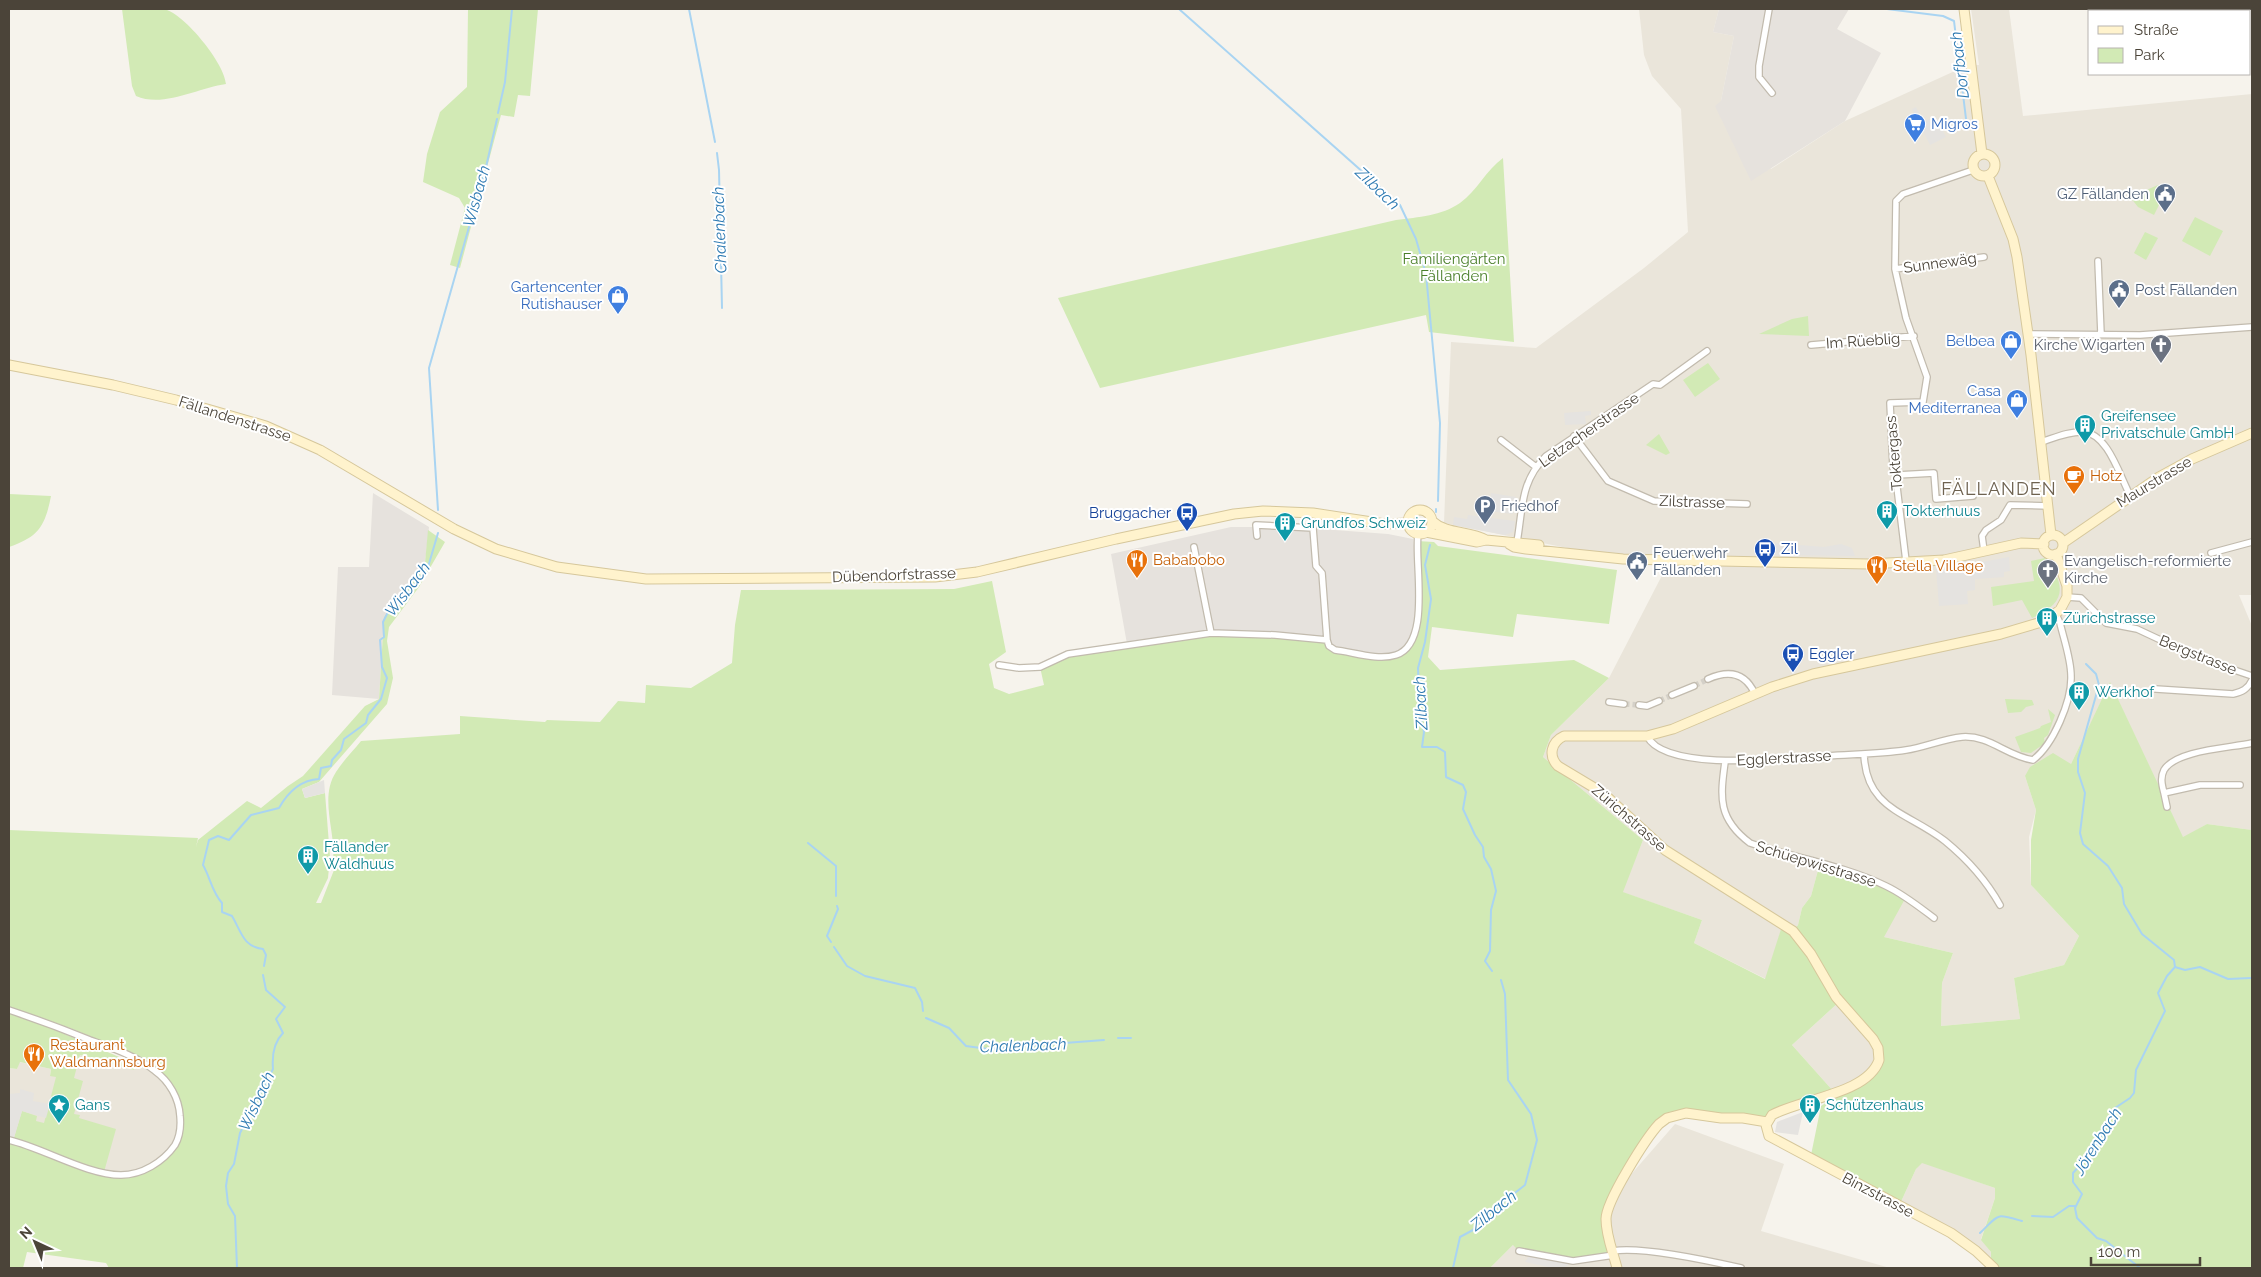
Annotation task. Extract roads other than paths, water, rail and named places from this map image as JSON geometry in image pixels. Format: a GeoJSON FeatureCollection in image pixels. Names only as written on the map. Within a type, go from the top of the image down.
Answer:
{"type":"FeatureCollection","features":[{"type":"Feature","properties":{"kind":"main road"},"geometry":{"type":"LineString","coordinates":[[1964,9],[1982,154]]}},
{"type":"Feature","properties":{"kind":"main road"},"geometry":{"type":"LineString","coordinates":[[1982,154],[1990,156],[1994,163],[1994,170],[1988,176],[1981,176],[1974,170],[1975,158],[1982,154]]}},
{"type":"Feature","properties":{"kind":"main road"},"geometry":{"type":"LineString","coordinates":[[1988,176],[2016,250],[2049,506],[2051,535]]}},
{"type":"Feature","properties":{"kind":"main road","name":"Fällandenstrasse"},"geometry":{"type":"LineString","coordinates":[[9,365],[158,395],[266,426],[320,450],[442,523]]}},
{"type":"Feature","properties":{"kind":"main road","name":"Maurstrasse"},"geometry":{"type":"LineString","coordinates":[[2063,543],[2130,495],[2192,459],[2252,433]]}},
{"type":"Feature","properties":{"kind":"main road"},"geometry":{"type":"LineString","coordinates":[[1486,540],[1478,536],[1444,529],[1432,522],[1428,513],[1419,510],[1410,514],[1408,523],[1411,530],[1422,533],[1464,541],[1477,542],[1486,540],[1545,546],[1553,551],[1623,559],[1745,560],[1823,564],[1944,560],[2022,543],[2044,544]]}},
{"type":"Feature","properties":{"kind":"main road","name":"Dübendorfstrasse"},"geometry":{"type":"LineString","coordinates":[[442,523],[496,549],[521,558],[589,573],[646,579],[935,577],[978,572],[1218,516],[1263,511],[1313,513],[1385,524],[1408,523]]}},
{"type":"Feature","properties":{"kind":"main road"},"geometry":{"type":"LineString","coordinates":[[1422,533],[1432,522]]}},
{"type":"Feature","properties":{"kind":"main road"},"geometry":{"type":"LineString","coordinates":[[2051,535],[2057,536],[2063,543],[2062,550],[2056,554],[2046,551],[2044,544],[2046,538],[2051,535]]}},
{"type":"Feature","properties":{"kind":"main road"},"geometry":{"type":"LineString","coordinates":[[2056,554],[2067,586],[2067,597],[2056,614]]}},
{"type":"Feature","properties":{"kind":"main road","name":"Zürichstrasse"},"geometry":{"type":"LineString","coordinates":[[1767,1122],[1772,1115],[1781,1110],[1861,1081],[1877,1065],[1878,1048],[1870,1034],[1836,997],[1811,954],[1793,931],[1665,850],[1604,793],[1558,766],[1552,756],[1554,743],[1564,736],[1647,736],[1673,729],[1755,694],[1813,674],[2024,628],[2056,614]]}},
{"type":"Feature","properties":{"kind":"main road"},"geometry":{"type":"LineString","coordinates":[[1617,1268],[1606,1224],[1607,1209],[1614,1194],[1659,1124],[1667,1118],[1686,1114],[1721,1118],[1743,1118],[1767,1122]]}},
{"type":"Feature","properties":{"kind":"main road","name":"Binzstrasse"},"geometry":{"type":"LineString","coordinates":[[1767,1122],[1766,1132],[1776,1142],[1951,1234],[1976,1251],[1994,1268]]}},
{"type":"Feature","properties":{"kind":"street"},"geometry":{"type":"LineString","coordinates":[[1769,9],[1759,66],[1759,78],[1772,93]]}},
{"type":"Feature","properties":{"kind":"street"},"geometry":{"type":"LineString","coordinates":[[1914,336],[1906,318],[1896,269],[1896,201],[1903,194],[1974,170]]}},
{"type":"Feature","properties":{"kind":"street","name":"Sunnewäg"},"geometry":{"type":"LineString","coordinates":[[1896,269],[1984,257]]}},
{"type":"Feature","properties":{"kind":"street"},"geometry":{"type":"LineString","coordinates":[[2098,261],[2100,334]]}},
{"type":"Feature","properties":{"kind":"street"},"geometry":{"type":"LineString","coordinates":[[2027,334],[2140,335],[2252,327]]}},
{"type":"Feature","properties":{"kind":"street","name":"Im Rüeblig"},"geometry":{"type":"LineString","coordinates":[[1811,345],[1914,336]]}},
{"type":"Feature","properties":{"kind":"street","name":"Toktergass"},"geometry":{"type":"LineString","coordinates":[[1906,561],[1897,475],[1893,468],[1890,403],[1923,402],[1927,377],[1914,336]]}},
{"type":"Feature","properties":{"kind":"street","name":"Letzacherstrasse"},"geometry":{"type":"LineString","coordinates":[[1513,543],[1524,493],[1536,467],[1546,456],[1653,384],[1660,385],[1707,351]]}},
{"type":"Feature","properties":{"kind":"street"},"geometry":{"type":"LineString","coordinates":[[2041,442],[2081,431],[2093,435],[2110,454],[2130,495]]}},
{"type":"Feature","properties":{"kind":"street","name":"Zilstrasse"},"geometry":{"type":"LineString","coordinates":[[1574,436],[1608,481],[1654,501],[1746,504]]}},
{"type":"Feature","properties":{"kind":"street"},"geometry":{"type":"LineString","coordinates":[[1501,440],[1536,467]]}},
{"type":"Feature","properties":{"kind":"street"},"geometry":{"type":"LineString","coordinates":[[1897,475],[1934,473],[1936,499],[1972,496]]}},
{"type":"Feature","properties":{"kind":"street"},"geometry":{"type":"LineString","coordinates":[[1984,551],[1982,536],[1986,530],[2001,520],[2010,505],[2049,506]]}},
{"type":"Feature","properties":{"kind":"street"},"geometry":{"type":"LineString","coordinates":[[1257,536],[1256,525],[1313,528],[1316,566],[1322,573],[1329,646],[1335,650],[1384,657],[1396,655],[1408,648],[1415,637],[1418,623],[1422,533]]}},
{"type":"Feature","properties":{"kind":"street"},"geometry":{"type":"LineString","coordinates":[[2211,553],[2252,542]]}},
{"type":"Feature","properties":{"kind":"street"},"geometry":{"type":"LineString","coordinates":[[1194,547],[1211,633]]}},
{"type":"Feature","properties":{"kind":"street","name":"Bergstrasse"},"geometry":{"type":"LineString","coordinates":[[2067,597],[2080,598],[2106,624],[2137,629],[2199,658],[2252,676]]}},
{"type":"Feature","properties":{"kind":"street","name":"Egglerstrasse"},"geometry":{"type":"LineString","coordinates":[[1647,736],[1656,748],[1694,758],[1725,762],[1864,754],[1928,745],[1952,739],[1972,738],[1988,741],[2018,758],[2033,760],[2044,752],[2064,711],[2072,684],[2060,623],[2056,614]]}},
{"type":"Feature","properties":{"kind":"street"},"geometry":{"type":"LineString","coordinates":[[999,665],[1019,668],[1040,667],[1068,654],[1211,633],[1276,635],[1327,640]]}},
{"type":"Feature","properties":{"kind":"street"},"geometry":{"type":"LineString","coordinates":[[1708,679],[1721,674],[1738,675],[1748,681],[1755,694]]}},
{"type":"Feature","properties":{"kind":"street"},"geometry":{"type":"LineString","coordinates":[[2156,689],[2233,694],[2241,692],[2248,687],[2252,680]]}},
{"type":"Feature","properties":{"kind":"street"},"geometry":{"type":"LineString","coordinates":[[1672,695],[1694,686]]}},
{"type":"Feature","properties":{"kind":"street"},"geometry":{"type":"LineString","coordinates":[[1639,705],[1647,706],[1659,701]]}},
{"type":"Feature","properties":{"kind":"street"},"geometry":{"type":"LineString","coordinates":[[1609,702],[1624,704]]}},
{"type":"Feature","properties":{"kind":"street"},"geometry":{"type":"LineString","coordinates":[[2167,807],[2161,779],[2164,770],[2173,761],[2192,754],[2252,743]]}},
{"type":"Feature","properties":{"kind":"street"},"geometry":{"type":"LineString","coordinates":[[1864,754],[1866,774],[1870,785],[1883,802],[1943,840],[1960,854],[1986,882],[2000,905]]}},
{"type":"Feature","properties":{"kind":"street","name":"Schüepwisstrasse"},"geometry":{"type":"LineString","coordinates":[[1725,762],[1722,803],[1727,820],[1739,835],[1750,843],[1830,866],[1885,885],[1906,897],[1934,918]]}},
{"type":"Feature","properties":{"kind":"street"},"geometry":{"type":"LineString","coordinates":[[2164,793],[2200,785],[2240,785]]}},
{"type":"Feature","properties":{"kind":"street"},"geometry":{"type":"LineString","coordinates":[[9,1010],[116,1050],[154,1070],[166,1080],[175,1095],[180,1110],[181,1127],[176,1142],[167,1156],[152,1166],[121,1175],[104,1172],[9,1140]]}},
{"type":"Feature","properties":{"kind":"street"},"geometry":{"type":"LineString","coordinates":[[1519,1251],[1573,1261],[1613,1253],[1622,1249],[1741,1268]]}},
{"type":"Feature","properties":{"kind":"waterway","name":"Wisbach"},"geometry":{"type":"LineString","coordinates":[[498,113],[505,82],[512,9]]}},
{"type":"Feature","properties":{"kind":"waterway","name":"Chalenbach"},"geometry":{"type":"LineString","coordinates":[[689,9],[715,142]]}},
{"type":"Feature","properties":{"kind":"waterway","name":"Zilbach"},"geometry":{"type":"LineString","coordinates":[[1179,9],[1400,205],[1416,239],[1426,274],[1440,423],[1438,501]]}},
{"type":"Feature","properties":{"kind":"waterway","name":"Dorfbach"},"geometry":{"type":"LineString","coordinates":[[1887,9],[1943,16],[1954,21],[1967,127]]}},
{"type":"Feature","properties":{"kind":"waterway","name":"Wisbach"},"geometry":{"type":"LineString","coordinates":[[438,510],[429,368],[486,167],[497,119]]}},
{"type":"Feature","properties":{"kind":"waterway","name":"Chalenbach"},"geometry":{"type":"LineString","coordinates":[[717,153],[722,308]]}},
{"type":"Feature","properties":{"kind":"waterway","name":"Wisbach"},"geometry":{"type":"LineString","coordinates":[[264,966],[266,955],[263,949],[256,948],[247,942],[240,933],[232,916],[222,912],[222,903],[203,865],[209,840],[218,836],[229,840],[251,815],[279,808],[287,797],[301,784],[319,779],[321,768],[331,766],[332,760],[341,750],[344,739],[366,723],[368,715],[381,699],[387,678],[382,667],[380,640],[384,637],[383,622],[390,608],[403,600],[428,567],[438,533]]}},
{"type":"Feature","properties":{"kind":"waterway","name":"Zilbach"},"geometry":{"type":"LineString","coordinates":[[1419,692],[1418,668],[1425,642],[1431,599],[1425,565],[1430,545]]}},
{"type":"Feature","properties":{"kind":"waterway","name":"Dorfbach"},"geometry":{"type":"LineString","coordinates":[[2086,664],[2096,674],[2099,685],[2078,759],[2078,772],[2085,793],[2080,833],[2083,844],[2108,866],[2122,888],[2124,904],[2142,934],[2174,960],[2175,967]]}},
{"type":"Feature","properties":{"kind":"waterway","name":"Zilbach"},"geometry":{"type":"LineString","coordinates":[[1419,712],[1424,732],[1422,747],[1437,747],[1445,752],[1446,777],[1463,785],[1466,792],[1463,809],[1483,847],[1484,857],[1491,869],[1496,891],[1491,910],[1490,951],[1485,961],[1492,971]]}},
{"type":"Feature","properties":{"kind":"waterway","name":"Chalenbach"},"geometry":{"type":"LineString","coordinates":[[808,843],[836,866],[836,896]]}},
{"type":"Feature","properties":{"kind":"waterway","name":"Chalenbach"},"geometry":{"type":"LineString","coordinates":[[831,942],[827,936],[838,909],[837,906]]}},
{"type":"Feature","properties":{"kind":"waterway","name":"Chalenbach"},"geometry":{"type":"LineString","coordinates":[[834,947],[847,966],[865,976],[915,988],[922,1002],[923,1011]]}},
{"type":"Feature","properties":{"kind":"waterway"},"geometry":{"type":"LineString","coordinates":[[2175,967],[2185,970],[2200,967],[2228,979],[2251,978]]}},
{"type":"Feature","properties":{"kind":"waterway","name":"Jörenbach"},"geometry":{"type":"LineString","coordinates":[[2140,1268],[2106,1241],[2097,1238],[2077,1218],[2075,1208],[2082,1194],[2073,1182],[2073,1173],[2095,1148],[2115,1108],[2134,1093],[2136,1070],[2165,1011],[2158,993],[2167,976],[2175,967]]}},
{"type":"Feature","properties":{"kind":"waterway","name":"Wisbach"},"geometry":{"type":"LineString","coordinates":[[237,1268],[235,1216],[228,1204],[226,1186],[228,1173],[234,1164],[240,1133],[273,1069],[274,1050],[283,1033],[276,1019],[285,1007],[266,990],[263,975]]}},
{"type":"Feature","properties":{"kind":"waterway","name":"Zilbach"},"geometry":{"type":"LineString","coordinates":[[1453,1268],[1460,1237],[1473,1230],[1483,1218],[1525,1185],[1537,1140],[1531,1114],[1508,1080],[1505,994],[1501,980]]}},
{"type":"Feature","properties":{"kind":"waterway","name":"Chalenbach"},"geometry":{"type":"LineString","coordinates":[[926,1018],[949,1028],[966,1046],[988,1049],[1104,1040]]}},
{"type":"Feature","properties":{"kind":"waterway","name":"Chalenbach"},"geometry":{"type":"LineString","coordinates":[[1118,1038],[1131,1038]]}},
{"type":"Feature","properties":{"kind":"waterway"},"geometry":{"type":"LineString","coordinates":[[2032,1216],[2053,1217],[2069,1206],[2075,1206]]}},
{"type":"Feature","properties":{"kind":"waterway"},"geometry":{"type":"LineString","coordinates":[[1980,1233],[1998,1217],[2002,1216],[2022,1221]]}},
{"type":"Feature","properties":{"kind":"tunnel"},"geometry":{"type":"LineString","coordinates":[[1694,686],[1708,679]]}},
{"type":"Feature","properties":{"kind":"tunnel"},"geometry":{"type":"LineString","coordinates":[[1659,701],[1672,695]]}},
{"type":"Feature","properties":{"kind":"tunnel"},"geometry":{"type":"LineString","coordinates":[[1624,704],[1639,705]]}},
{"type":"Feature","properties":{"kind":"place","name":"Migros"},"geometry":{"type":"Point","coordinates":[1915,143]}},
{"type":"Feature","properties":{"kind":"place","name":"GZ Fällanden"},"geometry":{"type":"Point","coordinates":[2165,213]}},
{"type":"Feature","properties":{"kind":"place","name":"Post Fällanden"},"geometry":{"type":"Point","coordinates":[2119,309]}},
{"type":"Feature","properties":{"kind":"place","name":"Gartencenter Rutishauser"},"geometry":{"type":"Point","coordinates":[618,315]}},
{"type":"Feature","properties":{"kind":"place","name":"Belbea"},"geometry":{"type":"Point","coordinates":[2011,360]}},
{"type":"Feature","properties":{"kind":"place","name":"Kirche Wigarten"},"geometry":{"type":"Point","coordinates":[2161,364]}},
{"type":"Feature","properties":{"kind":"place","name":"Casa Mediterranea"},"geometry":{"type":"Point","coordinates":[2017,419]}},
{"type":"Feature","properties":{"kind":"place","name":"Greifensee Privatschule GmbH"},"geometry":{"type":"Point","coordinates":[2085,444]}},
{"type":"Feature","properties":{"kind":"place","name":"Hotz"},"geometry":{"type":"Point","coordinates":[2074,495]}},
{"type":"Feature","properties":{"kind":"place","name":"Friedhof"},"geometry":{"type":"Point","coordinates":[1485,525]}},
{"type":"Feature","properties":{"kind":"place","name":"Tokterhuus"},"geometry":{"type":"Point","coordinates":[1887,530]}},
{"type":"Feature","properties":{"kind":"place","name":"Bruggacher"},"geometry":{"type":"Point","coordinates":[1187,532]}},
{"type":"Feature","properties":{"kind":"place","name":"Grundfos Schweiz"},"geometry":{"type":"Point","coordinates":[1285,542]}},
{"type":"Feature","properties":{"kind":"place","name":"Zil"},"geometry":{"type":"Point","coordinates":[1765,568]}},
{"type":"Feature","properties":{"kind":"place","name":"Bababobo"},"geometry":{"type":"Point","coordinates":[1137,579]}},
{"type":"Feature","properties":{"kind":"place","name":"Feuerwehr Fällanden"},"geometry":{"type":"Point","coordinates":[1637,581]}},
{"type":"Feature","properties":{"kind":"place","name":"Stella Village"},"geometry":{"type":"Point","coordinates":[1877,585]}},
{"type":"Feature","properties":{"kind":"place","name":"Evangelisch-reformierte Kirche"},"geometry":{"type":"Point","coordinates":[2048,589]}},
{"type":"Feature","properties":{"kind":"place","name":"Zürichstrasse"},"geometry":{"type":"Point","coordinates":[2047,637]}},
{"type":"Feature","properties":{"kind":"place","name":"Eggler"},"geometry":{"type":"Point","coordinates":[1793,673]}},
{"type":"Feature","properties":{"kind":"place","name":"Werkhof"},"geometry":{"type":"Point","coordinates":[2079,711]}},
{"type":"Feature","properties":{"kind":"place","name":"Fällander Waldhuus"},"geometry":{"type":"Point","coordinates":[308,875]}},
{"type":"Feature","properties":{"kind":"place","name":"Restaurant Waldmannsburg"},"geometry":{"type":"Point","coordinates":[34,1073]}},
{"type":"Feature","properties":{"kind":"place","name":"Gans"},"geometry":{"type":"Point","coordinates":[59,1124]}},
{"type":"Feature","properties":{"kind":"place","name":"Schützenhaus"},"geometry":{"type":"Point","coordinates":[1810,1124]}},
{"type":"Feature","properties":{"kind":"district","name":"FÄLLANDEN"},"geometry":{"type":"Point","coordinates":[1999,489]}},
{"type":"Feature","properties":{"kind":"park label","name":"Familiengärten Fällanden"},"geometry":{"type":"Point","coordinates":[1454,268]}}]}
